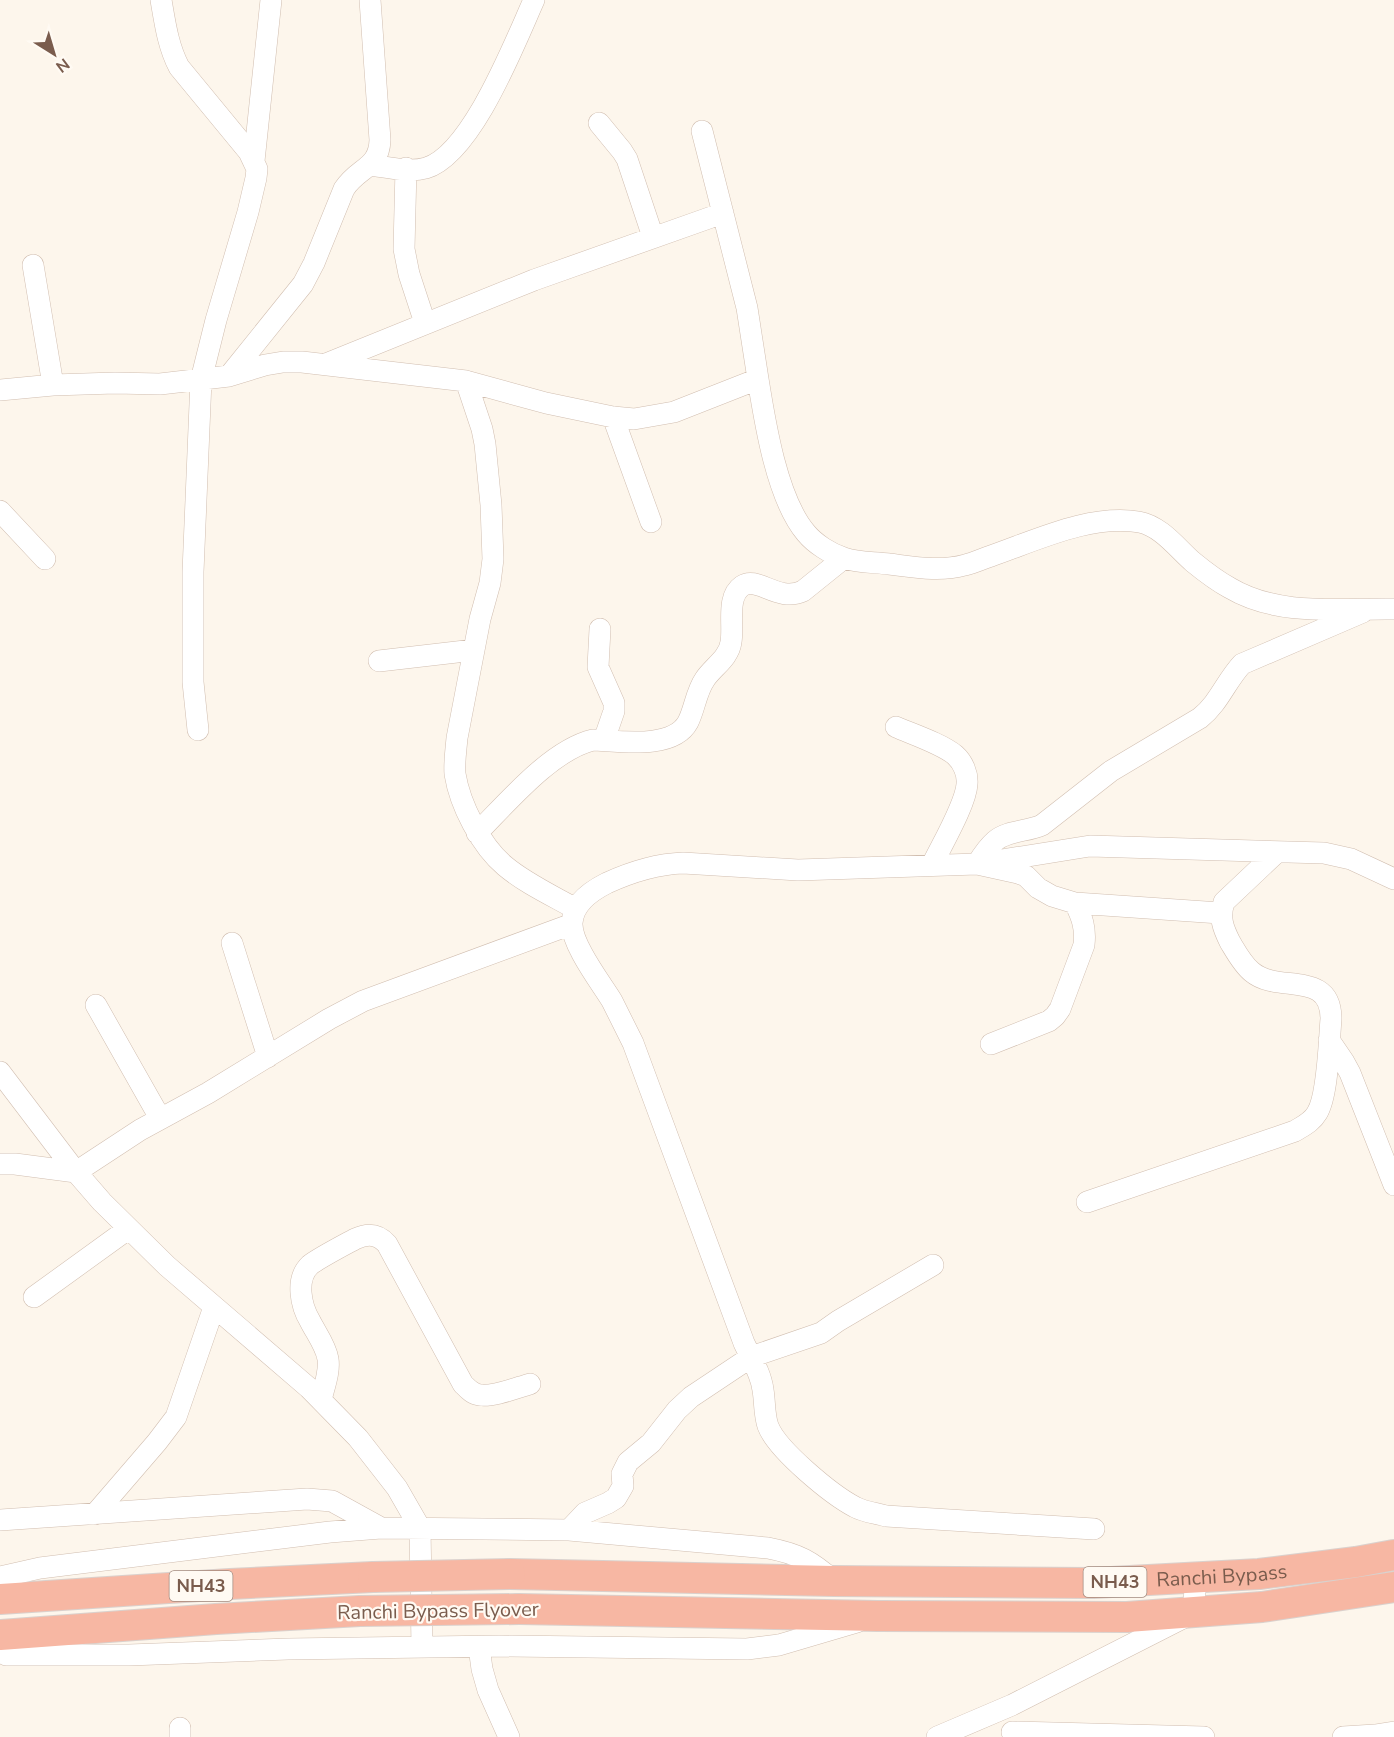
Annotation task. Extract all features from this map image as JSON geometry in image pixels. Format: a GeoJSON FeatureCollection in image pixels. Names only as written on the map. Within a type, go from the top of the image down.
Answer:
{"type":"FeatureCollection","features":[{"type":"Feature","properties":{"kind":"highway","name":"Ranchi Bypass"},"geometry":{"type":"LineString","coordinates":[[834,1581],[1093,1583],[1259,1574],[1394,1555]]}},
{"type":"Feature","properties":{"kind":"highway","name":"Ranchi Bypass Flyover"},"geometry":{"type":"LineString","coordinates":[[0,1599],[230,1584],[373,1577],[510,1574],[834,1581]]}},
{"type":"Feature","properties":{"kind":"highway","name":"Ranchi Bypass"},"geometry":{"type":"LineString","coordinates":[[878,1616],[1126,1617],[1262,1607],[1394,1587]]}},
{"type":"Feature","properties":{"kind":"highway","name":"Ranchi Bypass Flyover"},"geometry":{"type":"LineString","coordinates":[[0,1635],[360,1611],[519,1609],[878,1616]]}},
{"type":"Feature","properties":{"kind":"street"},"geometry":{"type":"LineString","coordinates":[[161,0],[167,33],[176,61],[249,152],[257,169],[201,380],[193,572],[194,682],[198,730]]}},
{"type":"Feature","properties":{"kind":"street"},"geometry":{"type":"LineString","coordinates":[[254,161],[271,0]]}},
{"type":"Feature","properties":{"kind":"street"},"geometry":{"type":"LineString","coordinates":[[228,376],[303,284],[344,189],[354,175],[377,158],[380,140],[370,0]]}},
{"type":"Feature","properties":{"kind":"street"},"geometry":{"type":"LineString","coordinates":[[370,165],[416,170],[433,165],[459,142],[473,124],[492,91],[534,0]]}},
{"type":"Feature","properties":{"kind":"street"},"geometry":{"type":"LineString","coordinates":[[599,123],[627,159],[653,237]]}},
{"type":"Feature","properties":{"kind":"street"},"geometry":{"type":"LineString","coordinates":[[702,131],[747,308],[769,443],[793,512],[806,533],[824,548],[844,558],[918,568],[943,568],[965,565],[1084,524],[1116,519],[1142,522],[1163,534],[1195,564],[1230,588],[1256,600],[1284,606],[1317,609],[1394,609]]}},
{"type":"Feature","properties":{"kind":"street"},"geometry":{"type":"LineString","coordinates":[[406,168],[404,249],[409,274],[425,323]]}},
{"type":"Feature","properties":{"kind":"street"},"geometry":{"type":"LineString","coordinates":[[324,364],[513,288],[723,213]]}},
{"type":"Feature","properties":{"kind":"street"},"geometry":{"type":"LineString","coordinates":[[33,265],[53,385]]}},
{"type":"Feature","properties":{"kind":"street"},"geometry":{"type":"LineString","coordinates":[[0,390],[53,385],[160,384],[201,380],[228,376],[283,362],[324,364],[466,381],[546,403],[634,419],[674,412],[758,379]]}},
{"type":"Feature","properties":{"kind":"street"},"geometry":{"type":"LineString","coordinates":[[466,381],[485,444],[493,542],[489,583],[455,756],[455,774],[477,834],[506,866],[574,917]]}},
{"type":"Feature","properties":{"kind":"street"},"geometry":{"type":"LineString","coordinates":[[613,417],[651,522]]}},
{"type":"Feature","properties":{"kind":"street"},"geometry":{"type":"LineString","coordinates":[[0,511],[45,559]]}},
{"type":"Feature","properties":{"kind":"street"},"geometry":{"type":"LineString","coordinates":[[477,834],[520,789],[561,755],[583,742],[666,739],[678,733],[686,725],[699,688],[730,650],[733,603],[735,594],[741,587],[747,583],[755,584],[782,594],[796,594],[844,558]]}},
{"type":"Feature","properties":{"kind":"street"},"geometry":{"type":"LineString","coordinates":[[977,864],[996,840],[1042,825],[1111,771],[1211,710],[1231,676],[1242,664],[1372,608]]}},
{"type":"Feature","properties":{"kind":"street"},"geometry":{"type":"LineString","coordinates":[[600,629],[598,667],[614,703],[614,711],[604,740]]}},
{"type":"Feature","properties":{"kind":"street"},"geometry":{"type":"LineString","coordinates":[[379,661],[474,650]]}},
{"type":"Feature","properties":{"kind":"street"},"geometry":{"type":"LineString","coordinates":[[896,727],[946,749],[961,761],[966,772],[967,784],[964,800],[932,865]]}},
{"type":"Feature","properties":{"kind":"street"},"geometry":{"type":"LineString","coordinates":[[1094,1529],[886,1516],[854,1506],[801,1467],[776,1441],[767,1425],[760,1377],[744,1344],[633,1043],[613,1003],[577,944],[574,917],[585,896],[604,885],[623,876],[665,864],[683,863],[798,870],[977,864],[1090,846],[1324,853],[1351,859],[1394,879]]}},
{"type":"Feature","properties":{"kind":"street"},"geometry":{"type":"LineString","coordinates":[[1087,1202],[1295,1131],[1316,1115],[1323,1102],[1331,1010],[1324,993],[1315,987],[1261,978],[1251,972],[1222,926],[1220,913],[1224,902],[1277,852]]}},
{"type":"Feature","properties":{"kind":"street"},"geometry":{"type":"LineString","coordinates":[[977,864],[1026,876],[1038,888],[1052,896],[1075,903],[1220,913]]}},
{"type":"Feature","properties":{"kind":"street"},"geometry":{"type":"LineString","coordinates":[[991,1044],[1048,1022],[1060,1010],[1086,934],[1084,922],[1075,903]]}},
{"type":"Feature","properties":{"kind":"street"},"geometry":{"type":"LineString","coordinates":[[0,1164],[76,1172],[160,1118],[208,1093],[329,1019],[363,1001],[574,917]]}},
{"type":"Feature","properties":{"kind":"street"},"geometry":{"type":"LineString","coordinates":[[232,943],[268,1057]]}},
{"type":"Feature","properties":{"kind":"street"},"geometry":{"type":"LineString","coordinates":[[96,1005],[160,1118]]}},
{"type":"Feature","properties":{"kind":"street"},"geometry":{"type":"LineString","coordinates":[[1329,1040],[1350,1073],[1394,1185]]}},
{"type":"Feature","properties":{"kind":"street"},"geometry":{"type":"LineString","coordinates":[[0,1072],[76,1172],[128,1229],[167,1266],[321,1400],[358,1438],[384,1470],[420,1528],[422,1647]]}},
{"type":"Feature","properties":{"kind":"street"},"geometry":{"type":"LineString","coordinates":[[34,1296],[128,1229]]}},
{"type":"Feature","properties":{"kind":"street"},"geometry":{"type":"LineString","coordinates":[[321,1400],[328,1358],[304,1310],[301,1298],[304,1273],[311,1265],[366,1235],[375,1235],[387,1244],[463,1384],[470,1392],[488,1395],[530,1384]]}},
{"type":"Feature","properties":{"kind":"street"},"geometry":{"type":"LineString","coordinates":[[569,1530],[585,1513],[616,1498],[623,1486],[624,1468],[659,1434],[683,1403],[751,1357],[821,1333],[933,1265]]}},
{"type":"Feature","properties":{"kind":"street"},"geometry":{"type":"LineString","coordinates":[[95,1514],[176,1417],[214,1307]]}},
{"type":"Feature","properties":{"kind":"street"},"geometry":{"type":"LineString","coordinates":[[0,1520],[321,1499],[343,1506],[381,1528]]}},
{"type":"Feature","properties":{"kind":"street"},"geometry":{"type":"LineString","coordinates":[[0,1576],[40,1568],[330,1532],[420,1528],[569,1530],[780,1550],[791,1552],[815,1564],[834,1581]]}},
{"type":"Feature","properties":{"kind":"street"},"geometry":{"type":"LineString","coordinates":[[938,1737],[999,1711],[1193,1613],[1196,1578]]}},
{"type":"Feature","properties":{"kind":"street"},"geometry":{"type":"LineString","coordinates":[[0,1651],[6,1655],[129,1655],[422,1647],[747,1649],[779,1645],[878,1616]]}},
{"type":"Feature","properties":{"kind":"street"},"geometry":{"type":"LineString","coordinates":[[479,1647],[488,1690],[509,1737]]}},
{"type":"Feature","properties":{"kind":"street"},"geometry":{"type":"LineString","coordinates":[[999,1711],[1013,1735],[1204,1737]]}},
{"type":"Feature","properties":{"kind":"street"},"geometry":{"type":"LineString","coordinates":[[1343,1737],[1394,1732]]}}]}
